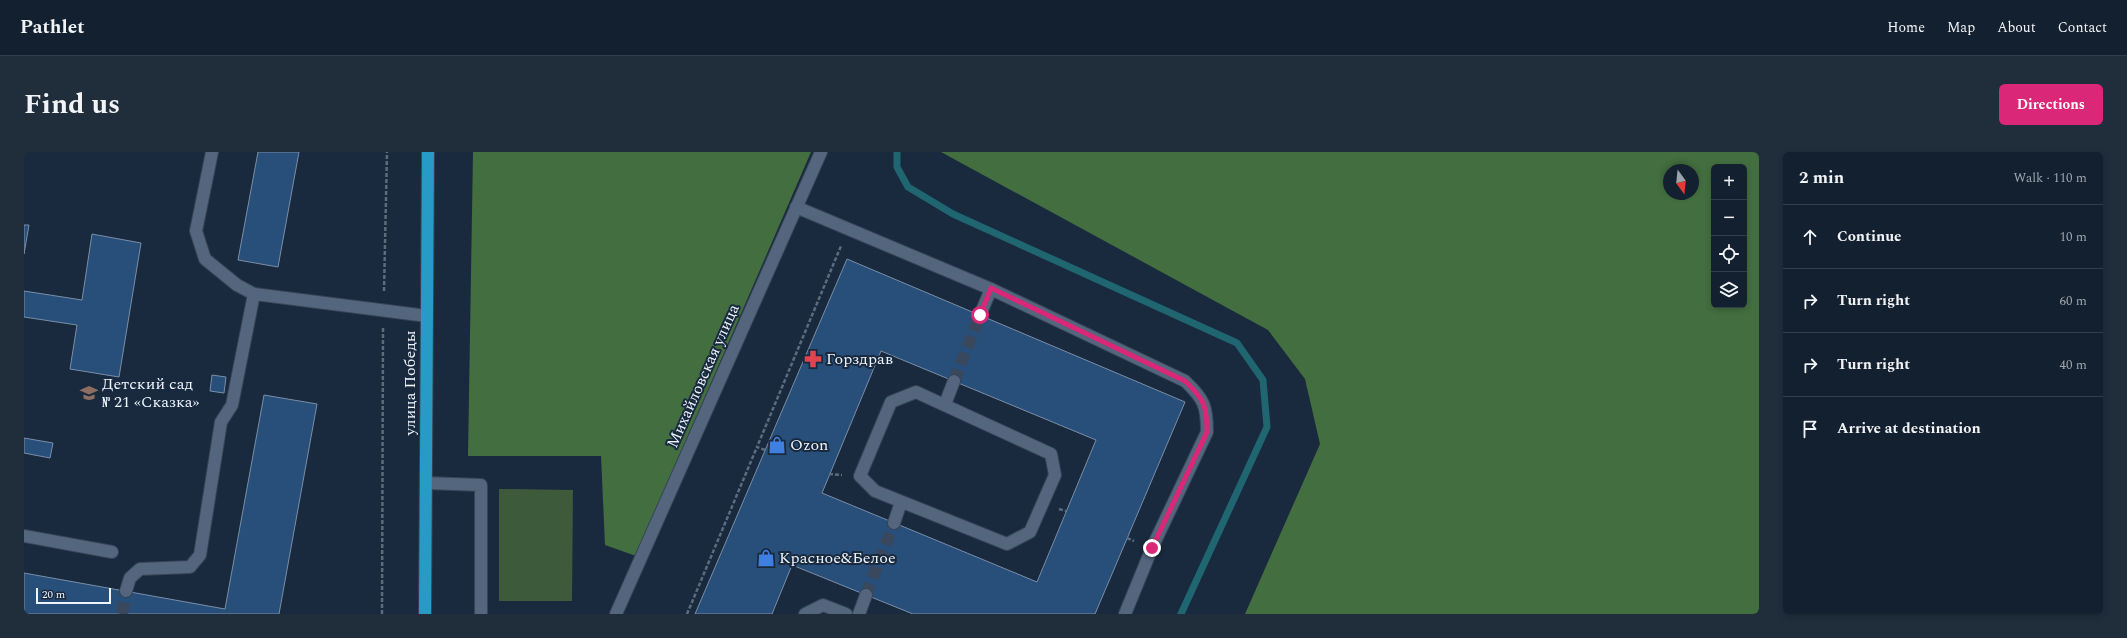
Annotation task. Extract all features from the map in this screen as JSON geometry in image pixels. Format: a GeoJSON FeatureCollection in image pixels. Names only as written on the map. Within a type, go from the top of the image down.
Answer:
{"type":"FeatureCollection","features":[{"type":"Feature","properties":{"kind":"main road","name":"улица Победы"},"geometry":{"type":"LineString","coordinates":[[425,614],[428,152]]}},
{"type":"Feature","properties":{"kind":"street"},"geometry":{"type":"LineString","coordinates":[[212,152],[196,231],[205,259],[237,285],[254,294],[426,316]]}},
{"type":"Feature","properties":{"kind":"street","name":"Михайловская улица"},"geometry":{"type":"LineString","coordinates":[[616,614],[821,152]]}},
{"type":"Feature","properties":{"kind":"street"},"geometry":{"type":"LineString","coordinates":[[796,207],[991,288],[1185,381],[1200,395],[1207,415],[1207,432],[1152,548],[1125,614]]}},
{"type":"Feature","properties":{"kind":"street"},"geometry":{"type":"LineString","coordinates":[[980,315],[991,288]]}},
{"type":"Feature","properties":{"kind":"street"},"geometry":{"type":"LineString","coordinates":[[126,591],[130,578],[140,568],[190,567],[200,555],[221,422],[232,405],[254,294]]}},
{"type":"Feature","properties":{"kind":"street"},"geometry":{"type":"LineString","coordinates":[[945,404],[954,381]]}},
{"type":"Feature","properties":{"kind":"street"},"geometry":{"type":"LineString","coordinates":[[916,392],[1051,454],[1055,475],[1044,504],[1030,532],[1007,544],[901,502],[875,491],[860,476],[891,402],[916,392]]}},
{"type":"Feature","properties":{"kind":"street"},"geometry":{"type":"LineString","coordinates":[[426,483],[482,485],[481,614]]}},
{"type":"Feature","properties":{"kind":"street"},"geometry":{"type":"LineString","coordinates":[[894,523],[901,502]]}},
{"type":"Feature","properties":{"kind":"street"},"geometry":{"type":"LineString","coordinates":[[24,536],[112,552]]}},
{"type":"Feature","properties":{"kind":"street"},"geometry":{"type":"LineString","coordinates":[[859,614],[866,595]]}},
{"type":"Feature","properties":{"kind":"street"},"geometry":{"type":"LineString","coordinates":[[805,614],[823,605],[846,614]]}},
{"type":"Feature","properties":{"kind":"path"},"geometry":{"type":"LineString","coordinates":[[382,614],[383,310],[387,152]]}},
{"type":"Feature","properties":{"kind":"path"},"geometry":{"type":"LineString","coordinates":[[687,614],[842,245],[849,248]]}},
{"type":"Feature","properties":{"kind":"path"},"geometry":{"type":"LineString","coordinates":[[757,447],[765,450]]}},
{"type":"Feature","properties":{"kind":"green space"},"geometry":{"type":"Polygon","coordinates":[[[473,152],[811,152],[636,556],[605,545],[601,456],[468,456],[473,152]]]}},
{"type":"Feature","properties":{"kind":"green space"},"geometry":{"type":"Polygon","coordinates":[[[941,152],[1759,152],[1759,614],[1245,614],[1320,444],[1305,379],[1268,330],[941,152]]]}},
{"type":"Feature","properties":{"kind":"green space"},"geometry":{"type":"Polygon","coordinates":[[[499,489],[573,490],[572,601],[499,601],[499,489]]]}},
{"type":"Feature","properties":{"kind":"building"},"geometry":{"type":"Polygon","coordinates":[[[258,152],[299,152],[278,267],[238,260],[258,152]]]}},
{"type":"Feature","properties":{"kind":"building"},"geometry":{"type":"Polygon","coordinates":[[[24,225],[29,225],[24,254],[24,225]]]}},
{"type":"Feature","properties":{"kind":"building"},"geometry":{"type":"Polygon","coordinates":[[[92,234],[141,243],[119,377],[70,369],[77,325],[24,317],[24,291],[82,300],[92,234]]]}},
{"type":"Feature","properties":{"kind":"building"},"geometry":{"type":"Polygon","coordinates":[[[847,259],[1185,402],[1095,614],[913,614],[792,565],[772,614],[695,614],[847,259]],[[881,351],[822,493],[1037,582],[1096,440],[881,351]]]}},
{"type":"Feature","properties":{"kind":"building"},"geometry":{"type":"Polygon","coordinates":[[[212,375],[226,377],[224,393],[210,391],[212,375]]]}},
{"type":"Feature","properties":{"kind":"building"},"geometry":{"type":"Polygon","coordinates":[[[264,395],[317,404],[279,614],[24,614],[24,573],[225,609],[264,395]]]}},
{"type":"Feature","properties":{"kind":"building"},"geometry":{"type":"Polygon","coordinates":[[[24,438],[53,443],[50,458],[24,453],[24,438]]]}},
{"type":"Feature","properties":{"kind":"waterway"},"geometry":{"type":"LineString","coordinates":[[897,152],[897,167],[908,187],[953,214],[1237,343],[1263,380],[1267,427],[1181,614]]}},
{"type":"Feature","properties":{"kind":"tunnel"},"geometry":{"type":"LineString","coordinates":[[954,381],[980,315]]}},
{"type":"Feature","properties":{"kind":"tunnel"},"geometry":{"type":"LineString","coordinates":[[866,595],[894,523]]}},
{"type":"Feature","properties":{"kind":"tunnel"},"geometry":{"type":"LineString","coordinates":[[122,614],[126,591]]}},
{"type":"Feature","properties":{"kind":"place","name":"Горздрав"},"geometry":{"type":"Point","coordinates":[813,359]}},
{"type":"Feature","properties":{"kind":"place","name":"Детский сад № 21 «Сказка»"},"geometry":{"type":"Point","coordinates":[89,393]}},
{"type":"Feature","properties":{"kind":"place","name":"Ozon"},"geometry":{"type":"Point","coordinates":[777,445]}},
{"type":"Feature","properties":{"kind":"place","name":"Красное&Белое"},"geometry":{"type":"Point","coordinates":[766,558]}},
{"type":"Feature","properties":{"kind":"route"},"geometry":{"type":"LineString","coordinates":[[980,315],[991,288],[1185,381],[1200,395],[1207,415],[1207,432],[1152,548]]}}]}
